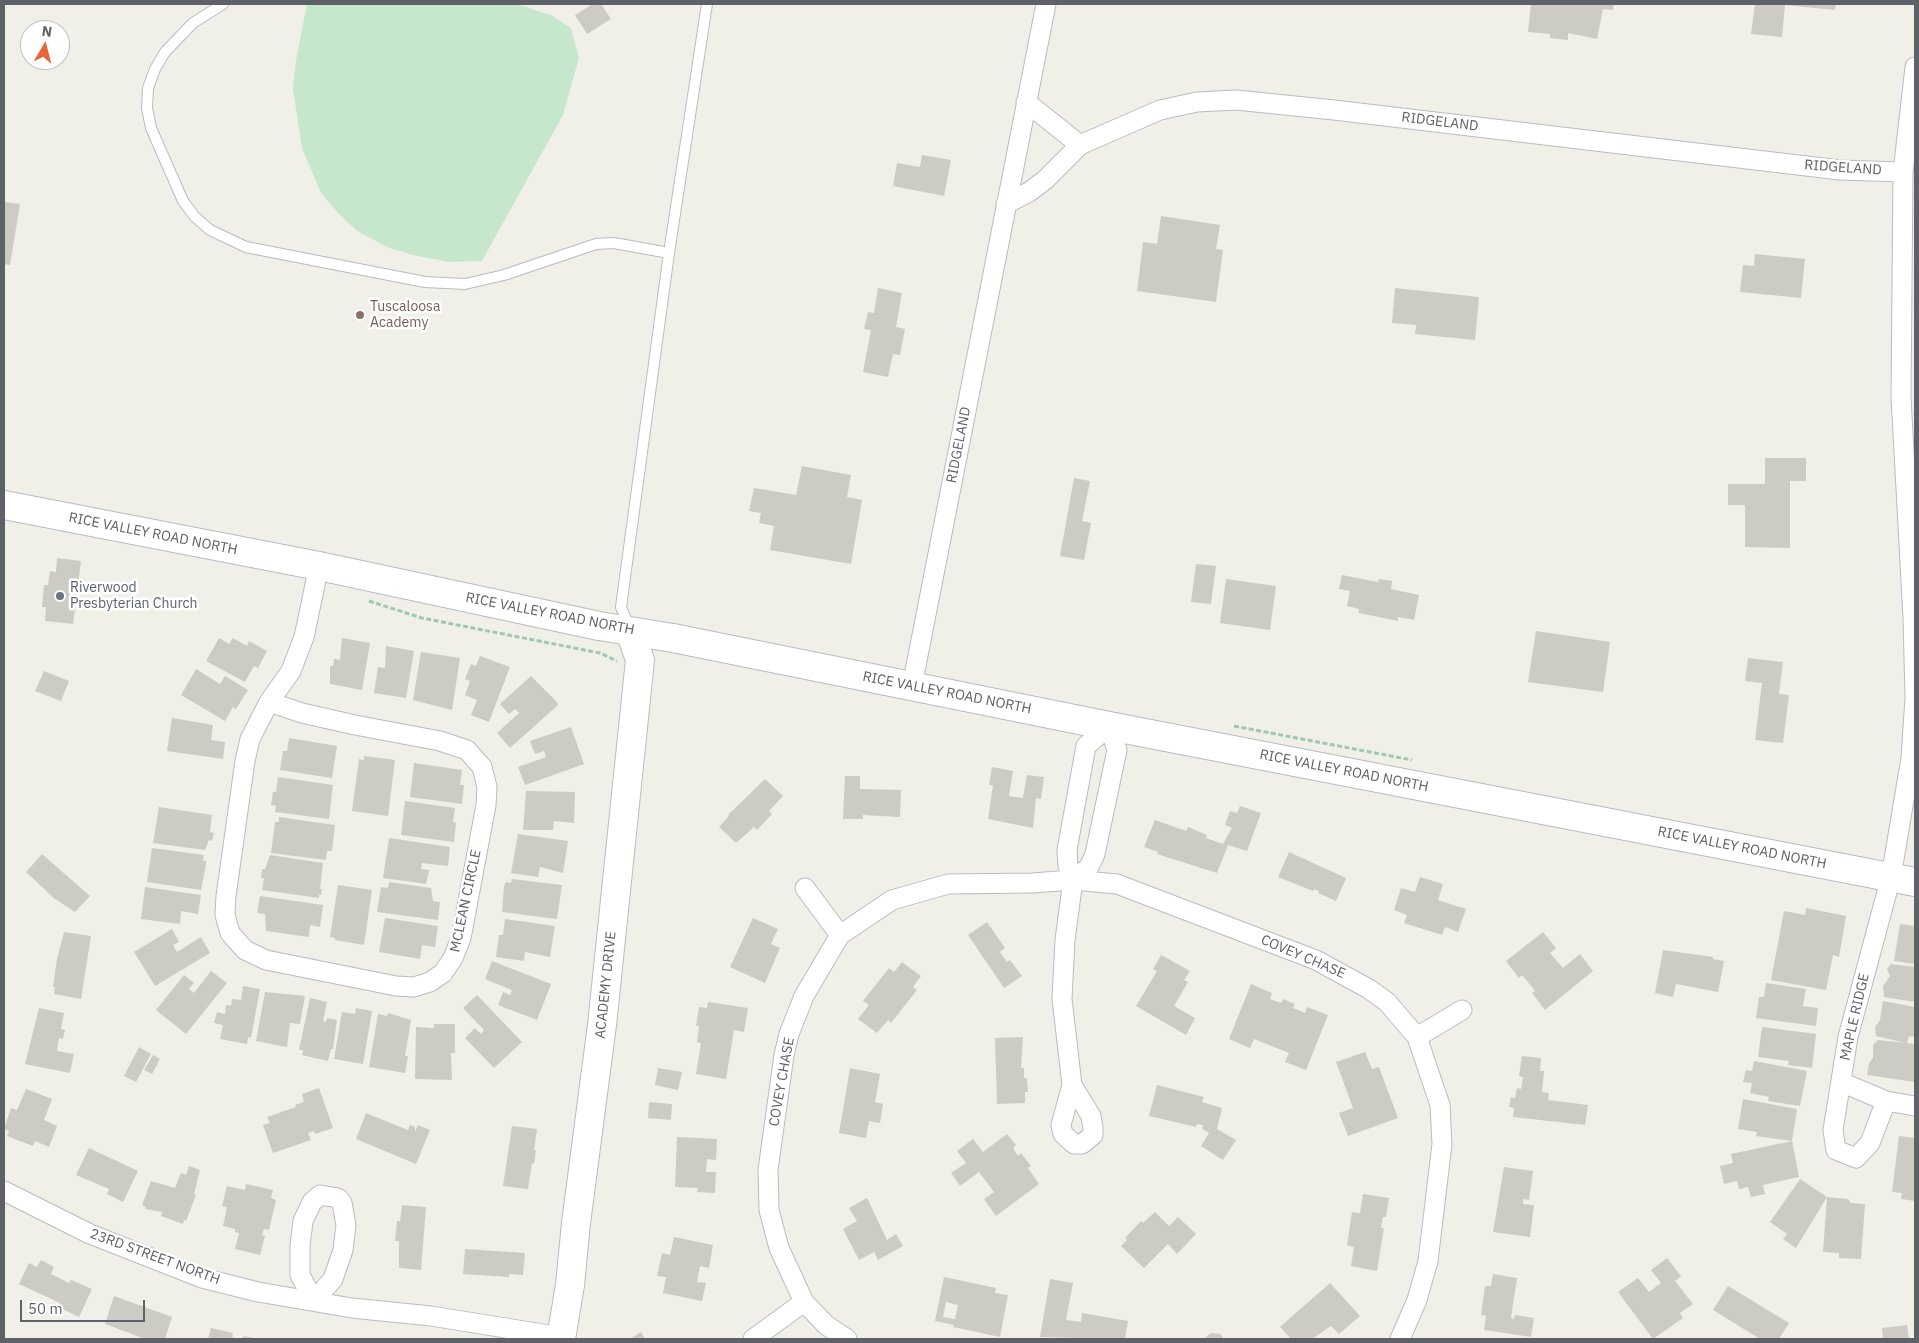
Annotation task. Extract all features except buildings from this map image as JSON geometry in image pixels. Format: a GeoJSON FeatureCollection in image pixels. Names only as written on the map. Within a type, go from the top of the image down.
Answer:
{"type":"FeatureCollection","features":[{"type":"Feature","properties":{"kind":"street","name":"RIDGELAND"},"geometry":{"type":"LineString","coordinates":[[912,686],[1046,4]]}},
{"type":"Feature","properties":{"kind":"street"},"geometry":{"type":"LineString","coordinates":[[1903,879],[1906,791],[1915,698],[1913,618],[1901,397],[1902,172],[1915,68]]}},
{"type":"Feature","properties":{"kind":"street","name":"RIDGELAND"},"geometry":{"type":"LineString","coordinates":[[1006,204],[1029,192],[1045,180],[1080,145],[1160,110],[1197,102],[1236,100],[1840,170],[1902,172]]}},
{"type":"Feature","properties":{"kind":"street"},"geometry":{"type":"LineString","coordinates":[[1026,102],[1080,145]]}},
{"type":"Feature","properties":{"kind":"street","name":"RICE VALLEY ROAD NORTH"},"geometry":{"type":"LineString","coordinates":[[4,505],[319,566],[630,631],[1109,726],[1903,879]]}},
{"type":"Feature","properties":{"kind":"street","name":"MCLEAN CIRCLE"},"geometry":{"type":"LineString","coordinates":[[270,702],[302,713],[355,726],[440,741],[467,750],[482,767],[487,787],[486,805],[461,938],[453,958],[443,973],[430,982],[414,987],[396,986],[266,960],[245,950],[230,933],[225,915],[245,761],[250,740],[270,702],[291,671],[304,637],[319,566]]}},
{"type":"Feature","properties":{"kind":"street","name":"ACADEMY DRIVE"},"geometry":{"type":"LineString","coordinates":[[561,1338],[570,1285],[576,1223],[602,1025],[640,660],[630,631]]}},
{"type":"Feature","properties":{"kind":"street"},"geometry":{"type":"LineString","coordinates":[[1072,1085],[1062,999],[1065,940],[1074,880],[1068,866],[1067,850],[1086,746],[1109,726],[1117,750],[1095,854],[1089,867],[1074,880]]}},
{"type":"Feature","properties":{"kind":"street","name":"MAPLE RIDGE"},"geometry":{"type":"LineString","coordinates":[[1886,1101],[1870,1142],[1856,1158],[1836,1150],[1833,1130],[1852,1017],[1903,879]]}},
{"type":"Feature","properties":{"kind":"street","name":"COVEY CHASE"},"geometry":{"type":"LineString","coordinates":[[804,1302],[786,1266],[773,1229],[767,1190],[768,1170],[789,1034],[804,996],[840,935],[892,900],[928,888],[948,884],[1032,884],[1074,880],[1117,884],[1316,960],[1370,989],[1387,1002],[1417,1036],[1440,1105],[1442,1144],[1428,1261],[1417,1300],[1400,1339]]}},
{"type":"Feature","properties":{"kind":"street"},"geometry":{"type":"LineString","coordinates":[[805,888],[840,935]]}},
{"type":"Feature","properties":{"kind":"street"},"geometry":{"type":"LineString","coordinates":[[1417,1036],[1462,1010]]}},
{"type":"Feature","properties":{"kind":"street"},"geometry":{"type":"LineString","coordinates":[[1841,1082],[1886,1101],[1915,1106]]}},
{"type":"Feature","properties":{"kind":"street","name":"23RD STREET NORTH"},"geometry":{"type":"LineString","coordinates":[[4,1191],[90,1234],[202,1278],[258,1292],[352,1308],[432,1316],[561,1338]]}},
{"type":"Feature","properties":{"kind":"street"},"geometry":{"type":"LineString","coordinates":[[320,1195],[329,1195],[338,1198],[342,1203],[346,1226],[342,1250],[333,1279],[314,1301],[300,1275],[303,1221],[312,1202],[320,1195]]}},
{"type":"Feature","properties":{"kind":"street"},"geometry":{"type":"LineString","coordinates":[[753,1339],[804,1302],[826,1325],[846,1339]]}},
{"type":"Feature","properties":{"kind":"lane"},"geometry":{"type":"LineString","coordinates":[[223,4],[193,23],[165,52],[155,69],[148,88],[146,108],[151,128],[183,201],[195,217],[210,230],[246,247],[425,282],[464,284],[504,275],[596,244],[614,243],[669,253]]}},
{"type":"Feature","properties":{"kind":"lane"},"geometry":{"type":"LineString","coordinates":[[630,631],[622,607],[669,253],[707,4]]}},
{"type":"Feature","properties":{"kind":"path"},"geometry":{"type":"LineString","coordinates":[[367,600],[422,618],[600,653],[616,660],[620,665]]}},
{"type":"Feature","properties":{"kind":"path"},"geometry":{"type":"LineString","coordinates":[[1226,725],[1422,762]]}},
{"type":"Feature","properties":{"kind":"green space"},"geometry":{"type":"Polygon","coordinates":[[[307,4],[517,4],[553,16],[571,28],[579,58],[563,115],[482,261],[448,262],[413,255],[387,247],[357,231],[321,193],[302,148],[293,89],[296,60],[307,4]]]}},
{"type":"Feature","properties":{"kind":"place","name":"Tuscaloosa Academy"},"geometry":{"type":"Point","coordinates":[360,315]}},
{"type":"Feature","properties":{"kind":"place","name":"Riverwood Presbyterian Church"},"geometry":{"type":"Point","coordinates":[60,596]}}]}
